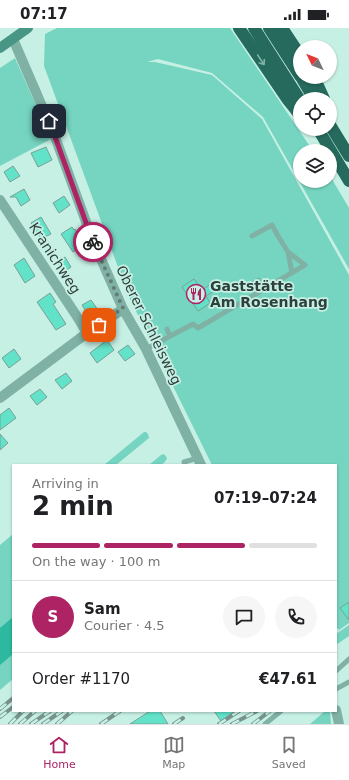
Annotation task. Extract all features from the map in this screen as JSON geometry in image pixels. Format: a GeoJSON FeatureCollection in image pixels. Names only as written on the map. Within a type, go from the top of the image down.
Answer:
{"type":"FeatureCollection","features":[{"type":"Feature","properties":{"kind":"highway"},"geometry":{"type":"LineString","coordinates":[[239,28],[293,106]]}},
{"type":"Feature","properties":{"kind":"highway"},"geometry":{"type":"LineString","coordinates":[[254,28],[295,92]]}},
{"type":"Feature","properties":{"kind":"highway"},"geometry":{"type":"LineString","coordinates":[[269,28],[293,65]]}},
{"type":"Feature","properties":{"kind":"highway"},"geometry":{"type":"LineString","coordinates":[[282,28],[293,44]]}},
{"type":"Feature","properties":{"kind":"highway"},"geometry":{"type":"LineString","coordinates":[[337,135],[349,156]]}},
{"type":"Feature","properties":{"kind":"highway"},"geometry":{"type":"LineString","coordinates":[[320,136],[326,143]]}},
{"type":"Feature","properties":{"kind":"highway"},"geometry":{"type":"LineString","coordinates":[[322,136],[349,181]]}},
{"type":"Feature","properties":{"kind":"street"},"geometry":{"type":"LineString","coordinates":[[0,48],[28,28]]}},
{"type":"Feature","properties":{"kind":"street","name":"Oberer Schleisweg"},"geometry":{"type":"LineString","coordinates":[[13,39],[54,134],[93,241],[123,308],[146,349],[199,461]]}},
{"type":"Feature","properties":{"kind":"street","name":"Kranichweg"},"geometry":{"type":"LineString","coordinates":[[0,200],[87,333]]}},
{"type":"Feature","properties":{"kind":"street"},"geometry":{"type":"LineString","coordinates":[[0,398],[123,308]]}},
{"type":"Feature","properties":{"kind":"street"},"geometry":{"type":"LineString","coordinates":[[336,712],[339,724]]}},
{"type":"Feature","properties":{"kind":"lane"},"geometry":{"type":"LineString","coordinates":[[252,236],[272,225],[288,252],[292,273]]}},
{"type":"Feature","properties":{"kind":"lane"},"geometry":{"type":"LineString","coordinates":[[146,349],[193,324],[198,328],[306,265],[288,252]]}},
{"type":"Feature","properties":{"kind":"lane"},"geometry":{"type":"LineString","coordinates":[[166,329],[170,336]]}},
{"type":"Feature","properties":{"kind":"lane"},"geometry":{"type":"LineString","coordinates":[[184,462],[199,461]]}},
{"type":"Feature","properties":{"kind":"lane"},"geometry":{"type":"LineString","coordinates":[[337,670],[349,659]]}},
{"type":"Feature","properties":{"kind":"lane"},"geometry":{"type":"LineString","coordinates":[[337,688],[349,682]]}},
{"type":"Feature","properties":{"kind":"lane"},"geometry":{"type":"LineString","coordinates":[[265,724],[279,712]]}},
{"type":"Feature","properties":{"kind":"shaded area"},"geometry":{"type":"Polygon","coordinates":[[[57,28],[230,28],[293,121],[293,136],[303,136],[308,144],[293,144],[293,170],[263,117],[212,73],[158,59],[147,62],[155,62],[212,75],[262,119],[293,175],[293,188],[300,188],[349,275],[349,623],[339,630],[337,627],[337,464],[212,464],[129,297],[44,66],[45,34],[57,28]]]}},
{"type":"Feature","properties":{"kind":"shaded area"},"geometry":{"type":"Polygon","coordinates":[[[15,58],[51,139],[0,166],[0,68],[15,58]]]}},
{"type":"Feature","properties":{"kind":"shaded area"},"geometry":{"type":"Polygon","coordinates":[[[303,188],[337,188],[349,208],[349,269],[303,188]]]}},
{"type":"Feature","properties":{"kind":"shaded area"},"geometry":{"type":"Polygon","coordinates":[[[144,432],[148,434],[149,438],[117,464],[105,464],[144,432]]]}},
{"type":"Feature","properties":{"kind":"shaded area"},"geometry":{"type":"Polygon","coordinates":[[[164,454],[167,458],[164,463],[150,464],[164,454]]]}},
{"type":"Feature","properties":{"kind":"shaded area"},"geometry":{"type":"Polygon","coordinates":[[[12,535],[12,680],[0,690],[0,545],[12,535]]]}},
{"type":"Feature","properties":{"kind":"shaded area"},"geometry":{"type":"Polygon","coordinates":[[[12,618],[12,655],[0,665],[0,628],[12,618]]]}},
{"type":"Feature","properties":{"kind":"shaded area"},"geometry":{"type":"Polygon","coordinates":[[[349,625],[349,636],[337,644],[337,633],[349,625]]]}},
{"type":"Feature","properties":{"kind":"shaded area"},"geometry":{"type":"Polygon","coordinates":[[[324,712],[330,712],[331,724],[310,724],[324,712]]]}},
{"type":"Feature","properties":{"kind":"building"},"geometry":{"type":"Polygon","coordinates":[[[46,147],[52,160],[38,167],[31,153],[46,147]]]}},
{"type":"Feature","properties":{"kind":"building"},"geometry":{"type":"Polygon","coordinates":[[[13,166],[20,176],[10,182],[4,172],[13,166]]]}},
{"type":"Feature","properties":{"kind":"building"},"geometry":{"type":"Polygon","coordinates":[[[24,189],[30,200],[21,206],[16,197],[10,197],[24,189]]]}},
{"type":"Feature","properties":{"kind":"building"},"geometry":{"type":"Polygon","coordinates":[[[64,196],[70,205],[59,213],[53,203],[64,196]]]}},
{"type":"Feature","properties":{"kind":"building"},"geometry":{"type":"Polygon","coordinates":[[[41,217],[51,234],[41,239],[31,223],[41,217]]]}},
{"type":"Feature","properties":{"kind":"building"},"geometry":{"type":"Polygon","coordinates":[[[72,227],[85,244],[73,252],[61,234],[72,227]]]}},
{"type":"Feature","properties":{"kind":"building"},"geometry":{"type":"Polygon","coordinates":[[[65,257],[71,267],[63,273],[57,263],[65,257]]]}},
{"type":"Feature","properties":{"kind":"building"},"geometry":{"type":"Polygon","coordinates":[[[24,258],[35,276],[25,283],[14,265],[24,258]]]}},
{"type":"Feature","properties":{"kind":"building"},"geometry":{"type":"Polygon","coordinates":[[[259,278],[263,285],[252,291],[248,284],[259,278]]]}},
{"type":"Feature","properties":{"kind":"building"},"geometry":{"type":"Polygon","coordinates":[[[194,279],[202,290],[214,282],[218,288],[206,296],[210,303],[198,311],[182,287],[194,279]]]}},
{"type":"Feature","properties":{"kind":"building"},"geometry":{"type":"Polygon","coordinates":[[[50,293],[56,302],[53,304],[66,324],[56,330],[37,302],[50,293]]]}},
{"type":"Feature","properties":{"kind":"building"},"geometry":{"type":"Polygon","coordinates":[[[91,300],[98,310],[89,316],[82,305],[91,300]]]}},
{"type":"Feature","properties":{"kind":"building"},"geometry":{"type":"Polygon","coordinates":[[[107,340],[114,350],[97,363],[90,353],[107,340]]]}},
{"type":"Feature","properties":{"kind":"building"},"geometry":{"type":"Polygon","coordinates":[[[128,345],[135,354],[125,361],[118,352],[128,345]]]}},
{"type":"Feature","properties":{"kind":"building"},"geometry":{"type":"Polygon","coordinates":[[[14,349],[21,359],[9,368],[2,358],[14,349]]]}},
{"type":"Feature","properties":{"kind":"building"},"geometry":{"type":"Polygon","coordinates":[[[66,373],[72,381],[62,389],[55,380],[66,373]]]}},
{"type":"Feature","properties":{"kind":"building"},"geometry":{"type":"Polygon","coordinates":[[[40,389],[47,397],[37,405],[30,396],[40,389]]]}},
{"type":"Feature","properties":{"kind":"building"},"geometry":{"type":"Polygon","coordinates":[[[9,408],[16,418],[0,430],[0,415],[9,408]]]}},
{"type":"Feature","properties":{"kind":"building"},"geometry":{"type":"Polygon","coordinates":[[[0,434],[8,443],[0,450],[0,434]]]}},
{"type":"Feature","properties":{"kind":"building"},"geometry":{"type":"Polygon","coordinates":[[[349,602],[349,620],[340,608],[349,602]]]}},
{"type":"Feature","properties":{"kind":"building"},"geometry":{"type":"Polygon","coordinates":[[[148,712],[161,712],[168,724],[130,724],[148,712]]]}},
{"type":"Feature","properties":{"kind":"building"},"geometry":{"type":"Polygon","coordinates":[[[215,712],[234,712],[221,721],[215,712]]]}},
{"type":"Feature","properties":{"kind":"railway"},"geometry":{"type":"LineString","coordinates":[[0,709],[12,699]]}},
{"type":"Feature","properties":{"kind":"railway"},"geometry":{"type":"LineString","coordinates":[[0,717],[12,708]]}},
{"type":"Feature","properties":{"kind":"railway"},"geometry":{"type":"LineString","coordinates":[[10,724],[22,712]]}},
{"type":"Feature","properties":{"kind":"railway"},"geometry":{"type":"LineString","coordinates":[[20,724],[34,712]]}},
{"type":"Feature","properties":{"kind":"railway"},"geometry":{"type":"LineString","coordinates":[[31,724],[49,712]]}},
{"type":"Feature","properties":{"kind":"railway"},"geometry":{"type":"LineString","coordinates":[[43,724],[61,712]]}},
{"type":"Feature","properties":{"kind":"railway"},"geometry":{"type":"LineString","coordinates":[[57,724],[71,712]]}},
{"type":"Feature","properties":{"kind":"railway"},"geometry":{"type":"LineString","coordinates":[[101,724],[119,712]]}},
{"type":"Feature","properties":{"kind":"railway"},"geometry":{"type":"LineString","coordinates":[[219,724],[237,712]]}},
{"type":"Feature","properties":{"kind":"railway"},"geometry":{"type":"LineString","coordinates":[[232,724],[255,712]]}},
{"type":"Feature","properties":{"kind":"railway"},"geometry":{"type":"LineString","coordinates":[[253,724],[269,712]]}},
{"type":"Feature","properties":{"kind":"railway"},"geometry":{"type":"LineString","coordinates":[[174,724],[183,718]]}},
{"type":"Feature","properties":{"kind":"way so far"},"geometry":{"type":"LineString","coordinates":[[93,242],[123,308],[99,325]]}},
{"type":"Feature","properties":{"kind":"place","name":"Gaststätte Am Rosenhang"},"geometry":{"type":"Point","coordinates":[196,294]}},
{"type":"Feature","properties":{"kind":"route"},"geometry":{"type":"LineString","coordinates":[[49,121],[93,242]]}}]}
